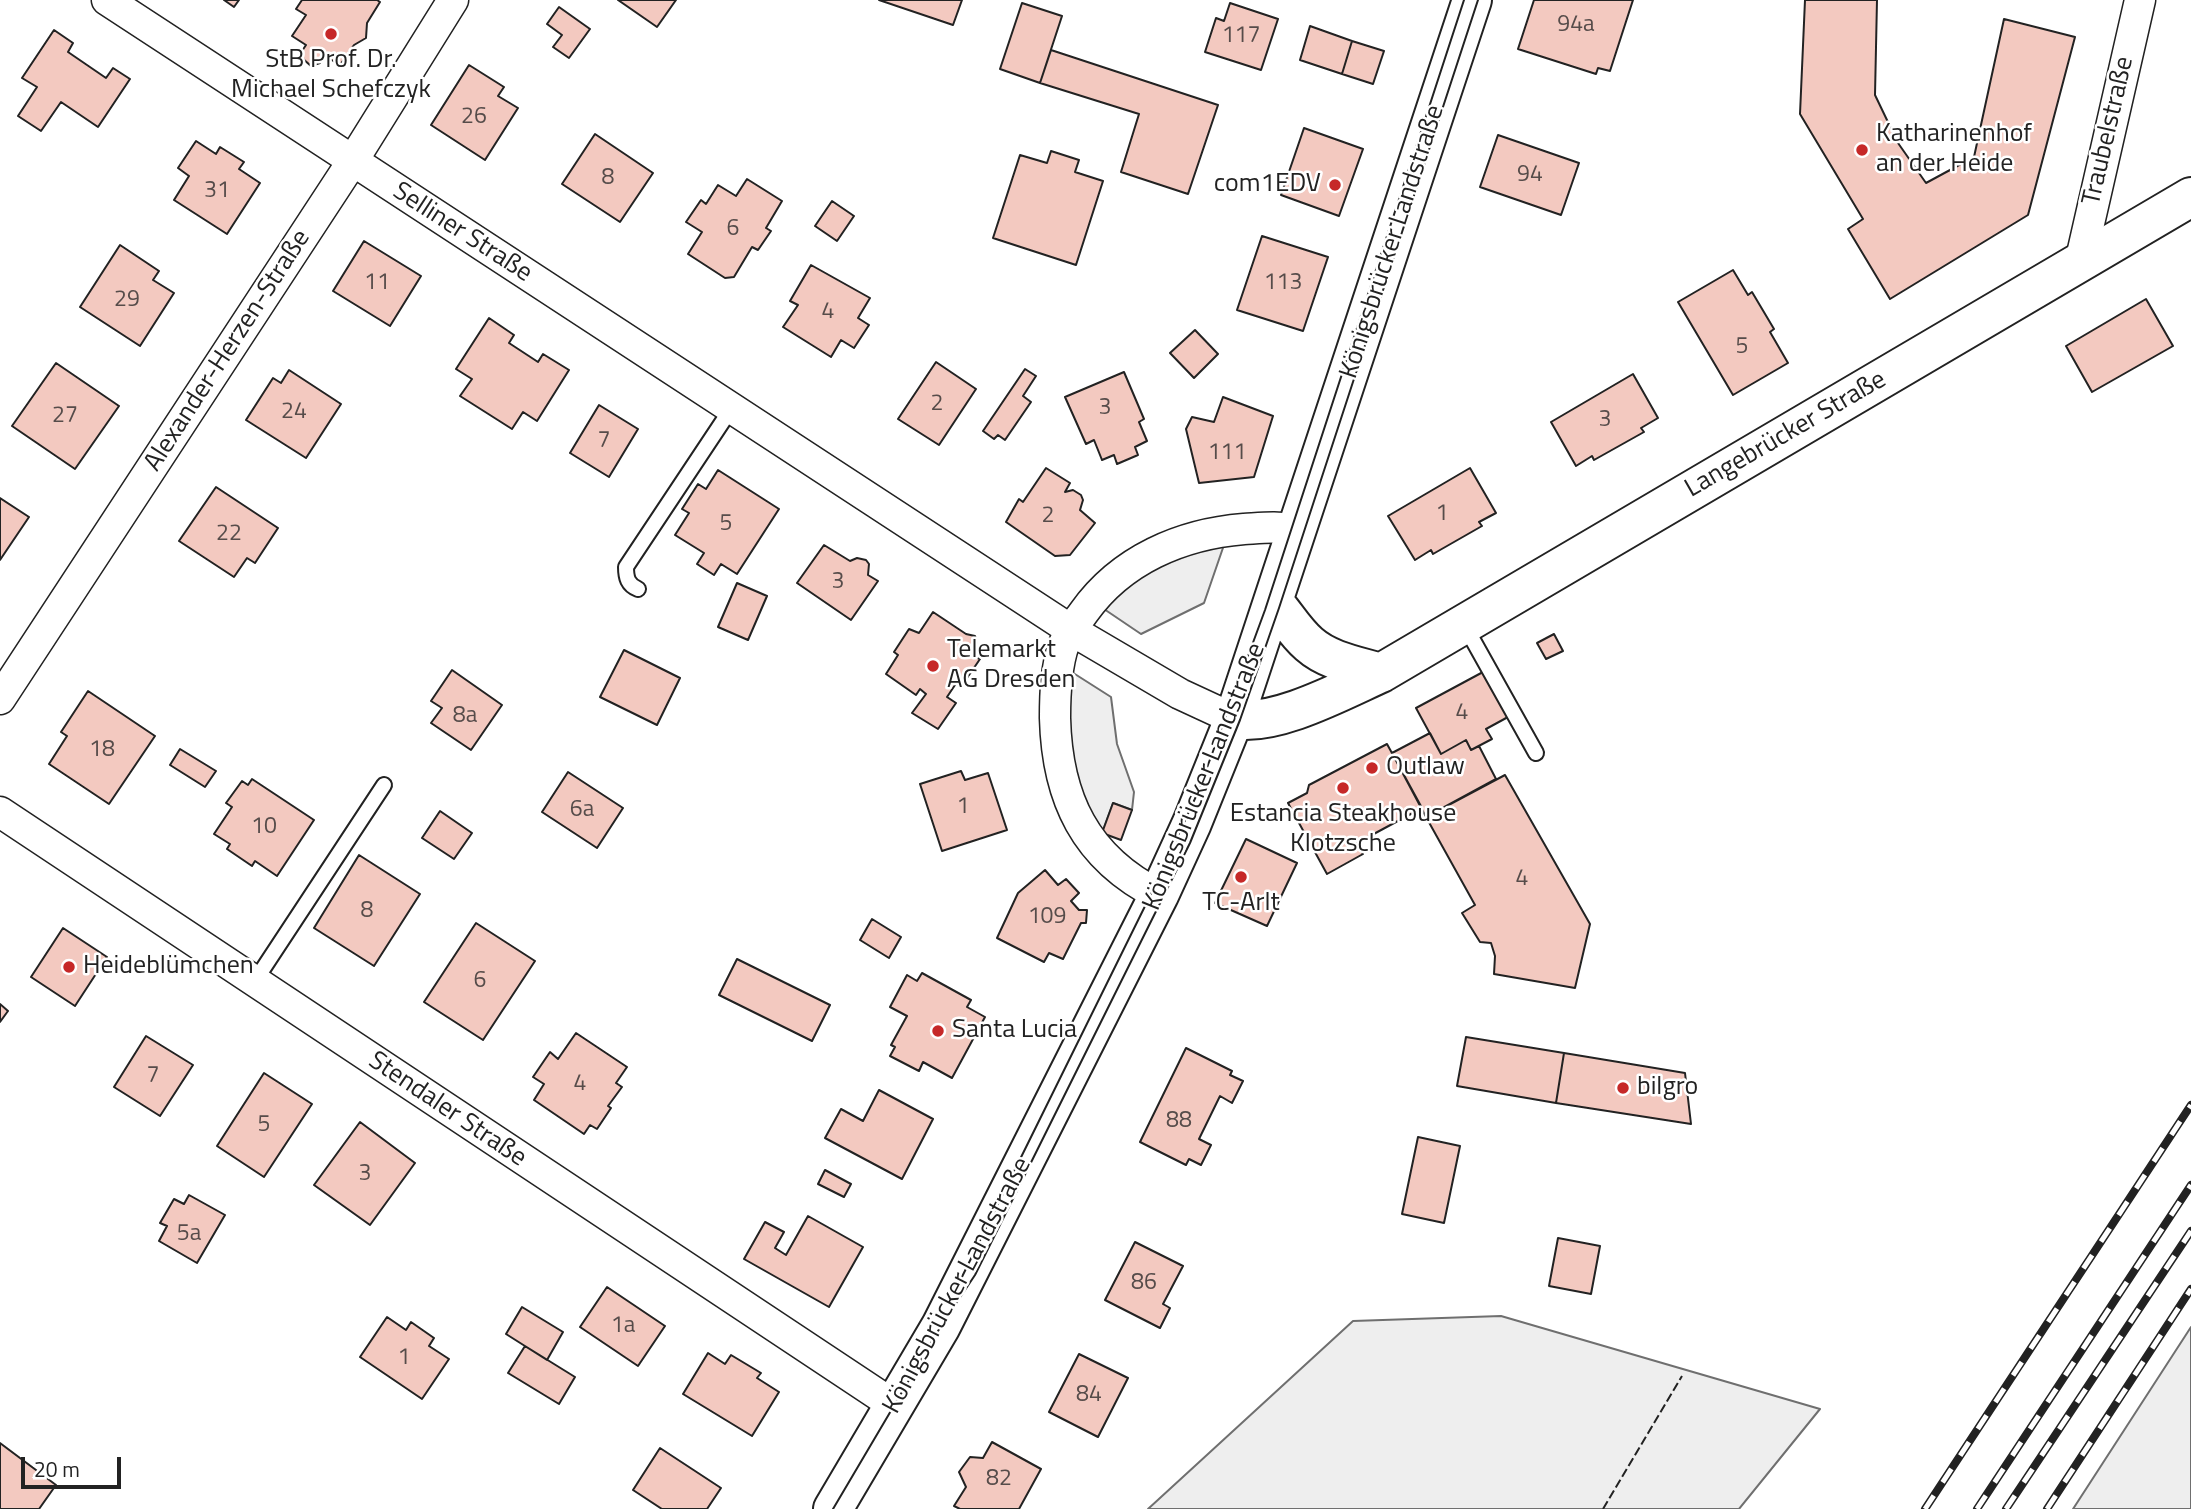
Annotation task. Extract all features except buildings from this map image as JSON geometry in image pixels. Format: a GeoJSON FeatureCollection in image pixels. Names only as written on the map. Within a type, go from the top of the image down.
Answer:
{"type":"FeatureCollection","features":[{"type":"Feature","properties":{"kind":"main road","name":"Königsbrücker Landstraße"},"geometry":{"type":"LineString","coordinates":[[833,1509],[947,1313],[1159,895],[1192,823],[1234,719],[1274,602],[1472,0]]}},
{"type":"Feature","properties":{"kind":"main road","name":"Langebrücker Straße"},"geometry":{"type":"LineString","coordinates":[[1234,719],[1263,718],[1291,711],[1381,673],[2191,197]]}},
{"type":"Feature","properties":{"kind":"main road"},"geometry":{"type":"LineString","coordinates":[[1274,602],[1295,630],[1326,656],[1381,673]]}},
{"type":"Feature","properties":{"kind":"street","name":"Selliner Straße"},"geometry":{"type":"LineString","coordinates":[[107,0],[1080,636]]}},
{"type":"Feature","properties":{"kind":"street","name":"Alexander-Herzen-Straße"},"geometry":{"type":"LineString","coordinates":[[0,699],[352,162],[453,0]]}},
{"type":"Feature","properties":{"kind":"street","name":"Traubelstraße"},"geometry":{"type":"LineString","coordinates":[[2080,263],[2140,0]]}},
{"type":"Feature","properties":{"kind":"street"},"geometry":{"type":"LineString","coordinates":[[1159,895],[1129,878],[1100,853],[1081,827],[1068,796],[1059,762],[1055,700],[1064,643],[1080,636],[1106,586],[1125,570],[1164,547],[1219,532],[1275,527],[1297,530]]}},
{"type":"Feature","properties":{"kind":"street"},"geometry":{"type":"LineString","coordinates":[[1080,636],[1180,694],[1234,719]]}},
{"type":"Feature","properties":{"kind":"street","name":"Stendaler Straße"},"geometry":{"type":"LineString","coordinates":[[0,812],[895,1406]]}},
{"type":"Feature","properties":{"kind":"lane"},"geometry":{"type":"LineString","coordinates":[[638,589],[631,586],[626,577],[626,567],[731,410]]}},
{"type":"Feature","properties":{"kind":"lane"},"geometry":{"type":"LineString","coordinates":[[1465,625],[1536,753]]}},
{"type":"Feature","properties":{"kind":"lane"},"geometry":{"type":"LineString","coordinates":[[255,981],[384,785]]}},
{"type":"Feature","properties":{"kind":"shaded area"},"geometry":{"type":"Polygon","coordinates":[[[1225,542],[1204,603],[1141,634],[1101,607],[1168,554],[1225,542]]]}},
{"type":"Feature","properties":{"kind":"shaded area"},"geometry":{"type":"Polygon","coordinates":[[[1067,669],[1111,697],[1117,744],[1134,792],[1132,810],[1113,803],[1102,833],[1077,800],[1064,757],[1067,669]]]}},
{"type":"Feature","properties":{"kind":"shaded area"},"geometry":{"type":"Polygon","coordinates":[[[1501,1316],[1820,1409],[1739,1509],[1148,1509],[1353,1321],[1501,1316]]]}},
{"type":"Feature","properties":{"kind":"shaded area"},"geometry":{"type":"Polygon","coordinates":[[[2191,1327],[2191,1509],[2073,1509],[2191,1327]]]}},
{"type":"Feature","properties":{"kind":"tram line"},"geometry":{"type":"LineString","coordinates":[[954,1293],[1152,892],[1198,792],[1265,610],[1464,0]]}},
{"type":"Feature","properties":{"kind":"tram line"},"geometry":{"type":"LineString","coordinates":[[833,1509],[941,1326],[975,1275],[1190,843],[1240,720],[1279,608],[1478,0]]}},
{"type":"Feature","properties":{"kind":"railway"},"geometry":{"type":"LineString","coordinates":[[1925,1509],[2191,1105]]}},
{"type":"Feature","properties":{"kind":"railway"},"geometry":{"type":"LineString","coordinates":[[1977,1509],[2191,1185]]}},
{"type":"Feature","properties":{"kind":"railway"},"geometry":{"type":"LineString","coordinates":[[2006,1509],[2191,1231]]}},
{"type":"Feature","properties":{"kind":"railway"},"geometry":{"type":"LineString","coordinates":[[2047,1509],[2191,1289]]}},
{"type":"Feature","properties":{"kind":"fence"},"geometry":{"type":"LineString","coordinates":[[1603,1509],[1682,1376]]}},
{"type":"Feature","properties":{"kind":"place","name":"StB Prof. Dr. Michael Schefczyk"},"geometry":{"type":"Point","coordinates":[331,34]}},
{"type":"Feature","properties":{"kind":"place","name":"Katharinenhof an der Heide"},"geometry":{"type":"Point","coordinates":[1862,150]}},
{"type":"Feature","properties":{"kind":"place","name":"com1EDV"},"geometry":{"type":"Point","coordinates":[1335,185]}},
{"type":"Feature","properties":{"kind":"place","name":"Telemarkt AG Dresden"},"geometry":{"type":"Point","coordinates":[933,666]}},
{"type":"Feature","properties":{"kind":"place","name":"Outlaw"},"geometry":{"type":"Point","coordinates":[1372,768]}},
{"type":"Feature","properties":{"kind":"place","name":"Estancia Steakhouse Klotzsche"},"geometry":{"type":"Point","coordinates":[1343,788]}},
{"type":"Feature","properties":{"kind":"place","name":"TC-Arlt"},"geometry":{"type":"Point","coordinates":[1241,877]}},
{"type":"Feature","properties":{"kind":"place","name":"Heideblümchen"},"geometry":{"type":"Point","coordinates":[69,967]}},
{"type":"Feature","properties":{"kind":"place","name":"Santa Lucia"},"geometry":{"type":"Point","coordinates":[938,1031]}},
{"type":"Feature","properties":{"kind":"place","name":"bilgro"},"geometry":{"type":"Point","coordinates":[1623,1088]}}]}
